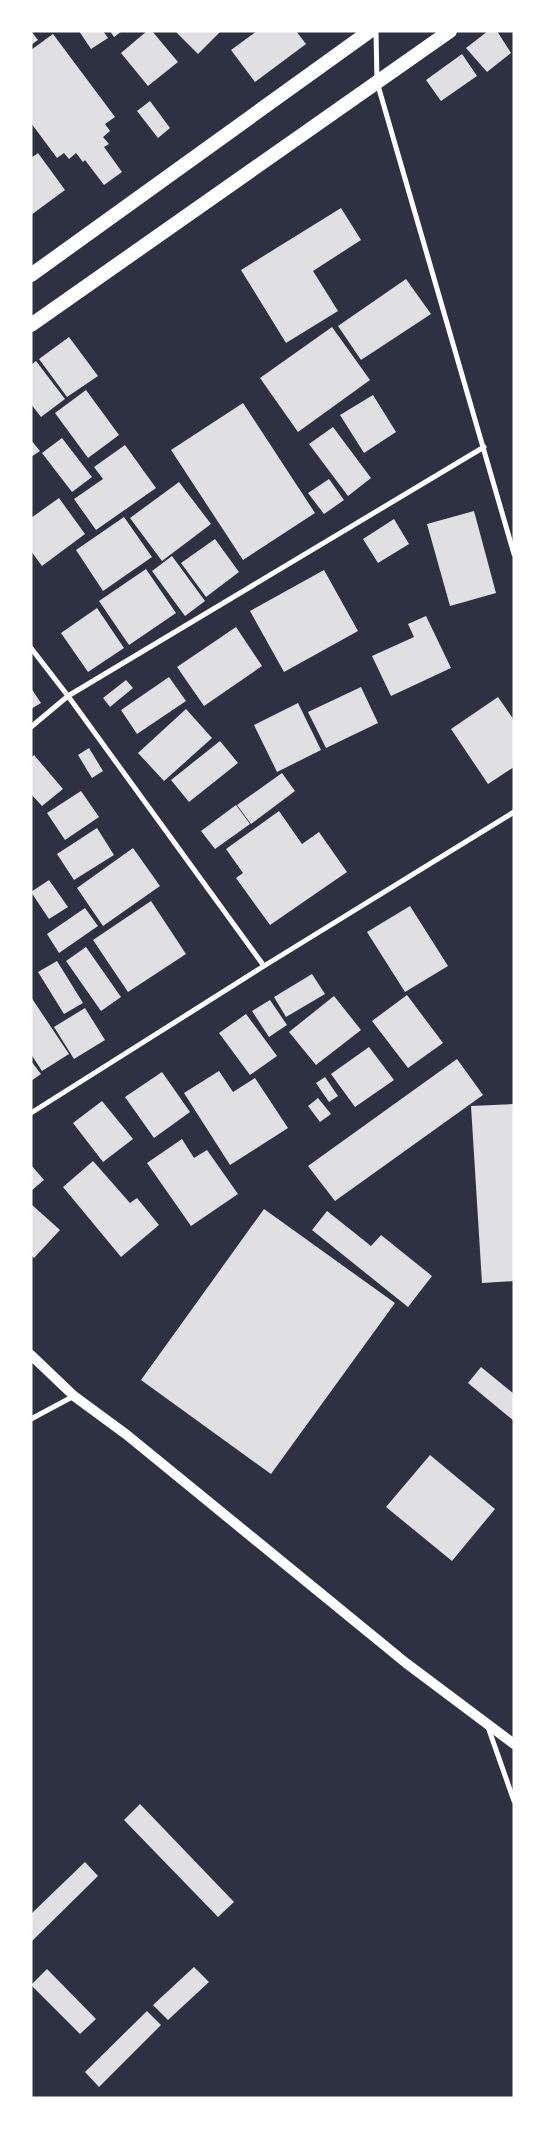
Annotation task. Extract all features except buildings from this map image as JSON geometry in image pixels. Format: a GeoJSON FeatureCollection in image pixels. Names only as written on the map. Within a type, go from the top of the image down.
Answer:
{"type":"FeatureCollection","features":[{"type":"Feature","properties":{"kind":"highway"},"geometry":{"type":"LineString","coordinates":[[31,274],[370,31]]}},
{"type":"Feature","properties":{"kind":"highway"},"geometry":{"type":"LineString","coordinates":[[31,325],[450,31]]}},
{"type":"Feature","properties":{"kind":"main road"},"geometry":{"type":"LineString","coordinates":[[31,1355],[74,1396],[127,1435],[406,1664],[514,1744]]}},
{"type":"Feature","properties":{"kind":"street"},"geometry":{"type":"LineString","coordinates":[[376,31],[377,82],[514,554]]}},
{"type":"Feature","properties":{"kind":"street"},"geometry":{"type":"LineString","coordinates":[[31,727],[68,696],[484,447]]}},
{"type":"Feature","properties":{"kind":"street"},"geometry":{"type":"LineString","coordinates":[[31,648],[264,966]]}},
{"type":"Feature","properties":{"kind":"street"},"geometry":{"type":"LineString","coordinates":[[31,1113],[264,966],[514,812]]}},
{"type":"Feature","properties":{"kind":"street"},"geometry":{"type":"LineString","coordinates":[[31,1419],[74,1396]]}},
{"type":"Feature","properties":{"kind":"street"},"geometry":{"type":"LineString","coordinates":[[487,1724],[514,1801]]}}]}
